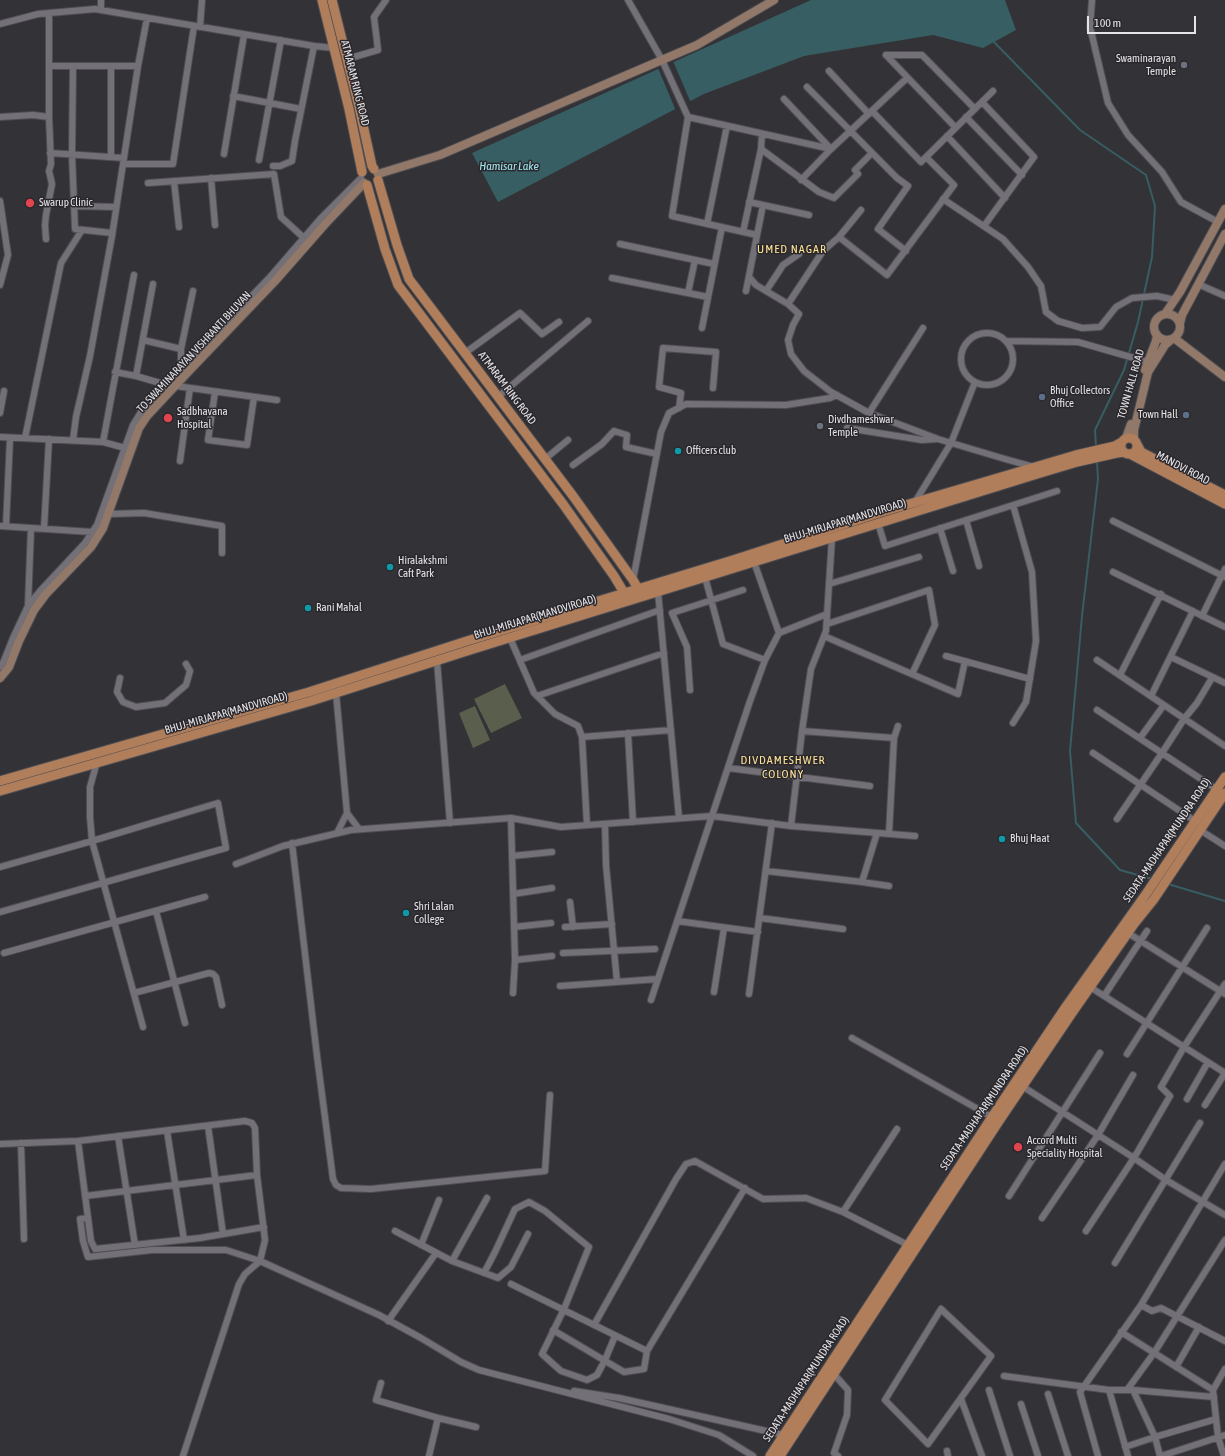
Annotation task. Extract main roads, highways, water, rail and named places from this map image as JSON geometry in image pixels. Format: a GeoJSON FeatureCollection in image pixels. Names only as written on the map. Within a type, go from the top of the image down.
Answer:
{"type":"FeatureCollection","features":[{"type":"Feature","properties":{"kind":"main road","name":"ATMARAM RING ROAD"},"geometry":{"type":"LineString","coordinates":[[322,0],[351,116],[364,179],[385,249],[398,285],[563,504],[614,576],[626,597]]}},
{"type":"Feature","properties":{"kind":"main road","name":"ATMARAM RING ROAD"},"geometry":{"type":"LineString","coordinates":[[332,0],[372,166],[377,175],[397,245],[410,279],[545,459],[638,589]]}},
{"type":"Feature","properties":{"kind":"main road"},"geometry":{"type":"LineString","coordinates":[[369,168],[377,175],[373,185],[364,179],[369,168]]}},
{"type":"Feature","properties":{"kind":"main road"},"geometry":{"type":"LineString","coordinates":[[1076,458],[1126,446]]}},
{"type":"Feature","properties":{"kind":"main road","name":"MANDVI ROAD"},"geometry":{"type":"LineString","coordinates":[[1126,446],[1141,452],[1225,495]]}},
{"type":"Feature","properties":{"kind":"main road","name":"MANDVI ROAD"},"geometry":{"type":"LineString","coordinates":[[1126,446],[1225,504]]}},
{"type":"Feature","properties":{"kind":"main road","name":"BHUJ-MIRJAPAR(MANDVIROAD)"},"geometry":{"type":"LineString","coordinates":[[638,589],[658,592],[832,538],[1076,458]]}},
{"type":"Feature","properties":{"kind":"main road","name":"BHUJ-MIRJAPAR(MANDVIROAD)"},"geometry":{"type":"LineString","coordinates":[[0,791],[336,693],[510,638],[626,597],[638,589],[916,502],[1034,467],[1076,458]]}},
{"type":"Feature","properties":{"kind":"main road","name":"BHUJ-MIRJAPAR(MANDVIROAD)"},"geometry":{"type":"LineString","coordinates":[[0,781],[309,692],[626,597]]}},
{"type":"Feature","properties":{"kind":"main road","name":"SEDATA-MADHAPAR(MUNDRA ROAD)"},"geometry":{"type":"LineString","coordinates":[[1200,826],[1225,777]]}},
{"type":"Feature","properties":{"kind":"main road","name":"SEDATA-MADHAPAR(MUNDRA ROAD)"},"geometry":{"type":"LineString","coordinates":[[780,1456],[1022,1086],[1128,933],[1172,864],[1225,792]]}},
{"type":"Feature","properties":{"kind":"main road","name":"SEDATA-MADHAPAR(MUNDRA ROAD)"},"geometry":{"type":"LineString","coordinates":[[770,1456],[992,1116],[1065,1008],[1150,897]]}},
{"type":"Feature","properties":{"kind":"water","name":"Hamisar Lake"},"geometry":{"type":"Polygon","coordinates":[[[811,0],[1005,0],[1016,30],[983,48],[933,35],[804,56],[704,94],[498,202],[472,153],[811,0]]]}},
{"type":"Feature","properties":{"kind":"waterway"},"geometry":{"type":"LineString","coordinates":[[993,41],[1080,130],[1146,175],[1155,206],[1152,257],[1138,322],[1124,370],[1095,430],[1096,447]]}},
{"type":"Feature","properties":{"kind":"waterway"},"geometry":{"type":"LineString","coordinates":[[1097,461],[1098,479],[1082,616],[1070,751],[1076,823],[1120,870],[1152,879]]}},
{"type":"Feature","properties":{"kind":"waterway"},"geometry":{"type":"LineString","coordinates":[[1168,884],[1225,901]]}},
{"type":"Feature","properties":{"kind":"place","name":"Swaminarayan Temple"},"geometry":{"type":"Point","coordinates":[1184,65]}},
{"type":"Feature","properties":{"kind":"place","name":"Swarup Clinic"},"geometry":{"type":"Point","coordinates":[30,203]}},
{"type":"Feature","properties":{"kind":"place","name":"Bhuj Collectors Office"},"geometry":{"type":"Point","coordinates":[1042,397]}},
{"type":"Feature","properties":{"kind":"place","name":"Town Hall"},"geometry":{"type":"Point","coordinates":[1186,415]}},
{"type":"Feature","properties":{"kind":"place","name":"Sadbhavana Hospital"},"geometry":{"type":"Point","coordinates":[168,418]}},
{"type":"Feature","properties":{"kind":"place","name":"Divdhameshwar Temple"},"geometry":{"type":"Point","coordinates":[820,426]}},
{"type":"Feature","properties":{"kind":"place","name":"Officers club"},"geometry":{"type":"Point","coordinates":[678,451]}},
{"type":"Feature","properties":{"kind":"place","name":"Hiralakshmi Caft Park"},"geometry":{"type":"Point","coordinates":[390,567]}},
{"type":"Feature","properties":{"kind":"place","name":"Rani Mahal"},"geometry":{"type":"Point","coordinates":[308,608]}},
{"type":"Feature","properties":{"kind":"place","name":"Bhuj Haat"},"geometry":{"type":"Point","coordinates":[1002,839]}},
{"type":"Feature","properties":{"kind":"place","name":"Shri Lalan College"},"geometry":{"type":"Point","coordinates":[406,913]}},
{"type":"Feature","properties":{"kind":"place","name":"Accord Multi Speciality Hospital"},"geometry":{"type":"Point","coordinates":[1018,1147]}},
{"type":"Feature","properties":{"kind":"district","name":"UMED NAGAR"},"geometry":{"type":"Point","coordinates":[792,249]}},
{"type":"Feature","properties":{"kind":"district","name":"DIVDAMESHWER COLONY"},"geometry":{"type":"Point","coordinates":[783,767]}}]}
